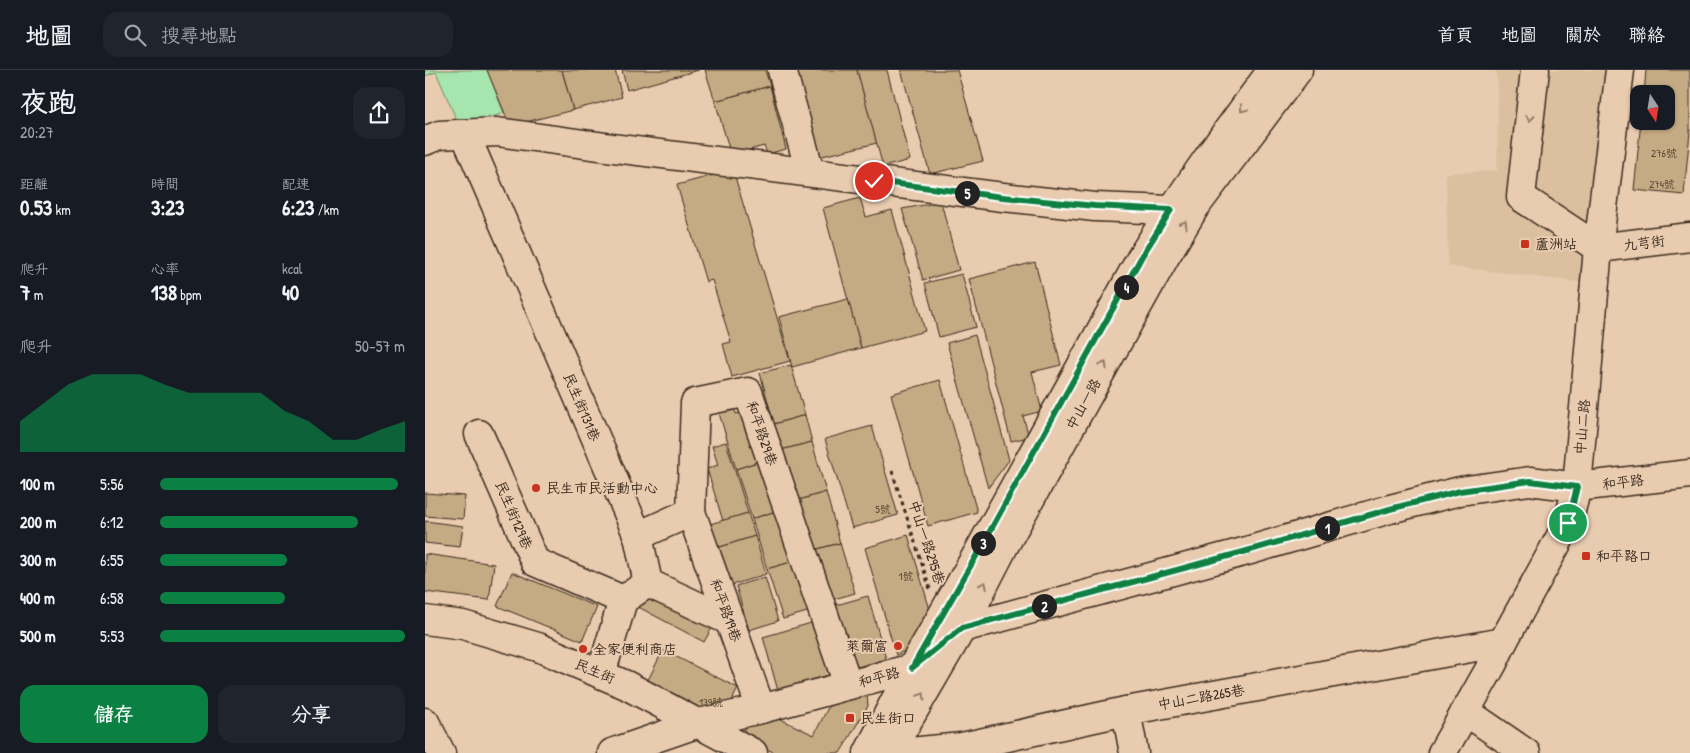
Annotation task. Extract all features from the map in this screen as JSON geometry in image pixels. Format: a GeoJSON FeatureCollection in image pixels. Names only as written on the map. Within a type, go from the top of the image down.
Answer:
{"type":"FeatureCollection","features":[{"type":"Feature","properties":{"kind":"street"},"geometry":{"type":"LineString","coordinates":[[782,70],[810,172]]}},
{"type":"Feature","properties":{"kind":"street","name":"中山一路"},"geometry":{"type":"LineString","coordinates":[[878,752],[951,624],[1142,256],[1171,210],[1272,70]]}},
{"type":"Feature","properties":{"kind":"street","name":"中山一路"},"geometry":{"type":"LineString","coordinates":[[951,624],[1003,548],[1165,257],[1195,207],[1298,70]]}},
{"type":"Feature","properties":{"kind":"street"},"geometry":{"type":"LineString","coordinates":[[1535,70],[1521,197],[1598,248]]}},
{"type":"Feature","properties":{"kind":"street","name":"中山二路"},"geometry":{"type":"LineString","coordinates":[[1442,753],[1568,523],[1577,487],[1598,248],[1620,70]]}},
{"type":"Feature","properties":{"kind":"street"},"geometry":{"type":"LineString","coordinates":[[425,141],[439,135],[497,132],[1012,198],[1095,206],[1171,210]]}},
{"type":"Feature","properties":{"kind":"street","name":"民生街131巷"},"geometry":{"type":"LineString","coordinates":[[465,134],[638,536],[648,584]]}},
{"type":"Feature","properties":{"kind":"street","name":"九芎街"},"geometry":{"type":"LineString","coordinates":[[1598,248],[1690,237]]}},
{"type":"Feature","properties":{"kind":"street","name":"和平路29巷"},"geometry":{"type":"LineString","coordinates":[[691,512],[695,403],[748,392],[848,685]]}},
{"type":"Feature","properties":{"kind":"street","name":"民生街129巷"},"geometry":{"type":"LineString","coordinates":[[479,434],[535,562],[623,600]]}},
{"type":"Feature","properties":{"kind":"street","name":"和平路"},"geometry":{"type":"LineString","coordinates":[[612,753],[699,723],[761,709],[912,668],[951,624],[1247,551],[1390,509],[1460,491],[1530,481],[1577,487],[1690,474]]}},
{"type":"Feature","properties":{"kind":"street"},"geometry":{"type":"LineString","coordinates":[[638,536],[691,512]]}},
{"type":"Feature","properties":{"kind":"street","name":"和平路19巷"},"geometry":{"type":"LineString","coordinates":[[691,512],[761,709]]}},
{"type":"Feature","properties":{"kind":"street"},"geometry":{"type":"LineString","coordinates":[[601,674],[623,600],[648,584],[730,621]]}},
{"type":"Feature","properties":{"kind":"street","name":"民生街"},"geometry":{"type":"LineString","coordinates":[[425,620],[463,625],[529,645],[601,674],[626,685],[753,753]]}},
{"type":"Feature","properties":{"kind":"street","name":"中山二路265巷"},"geometry":{"type":"LineString","coordinates":[[899,753],[963,750],[1127,711],[1503,642]]}},
{"type":"Feature","properties":{"kind":"street","name":"中山一路"},"geometry":{"type":"LineString","coordinates":[[878,752],[912,668]]}},
{"type":"Feature","properties":{"kind":"street"},"geometry":{"type":"LineString","coordinates":[[1127,711],[1134,753]]}},
{"type":"Feature","properties":{"kind":"street"},"geometry":{"type":"LineString","coordinates":[[1465,711],[1526,753]]}},
{"type":"Feature","properties":{"kind":"street"},"geometry":{"type":"LineString","coordinates":[[425,722],[441,753]]}},
{"type":"Feature","properties":{"kind":"path","name":"中山一路295巷"},"geometry":{"type":"LineString","coordinates":[[892,470],[951,624]]}},
{"type":"Feature","properties":{"kind":"shaded area"},"geometry":{"type":"Polygon","coordinates":[[[1496,70],[1607,70],[1586,283],[1448,266],[1446,173],[1497,171],[1498,89],[1496,70]]]}},
{"type":"Feature","properties":{"kind":"green space"},"geometry":{"type":"Polygon","coordinates":[[[425,70],[487,70],[504,113],[460,128],[436,72],[425,76],[425,70]]]}},
{"type":"Feature","properties":{"kind":"building"},"geometry":{"type":"Polygon","coordinates":[[[487,70],[562,70],[573,110],[510,126],[487,70]]]}},
{"type":"Feature","properties":{"kind":"building"},"geometry":{"type":"Polygon","coordinates":[[[562,70],[615,70],[622,97],[573,110],[562,70]]]}},
{"type":"Feature","properties":{"kind":"building"},"geometry":{"type":"Polygon","coordinates":[[[622,70],[699,70],[627,90],[622,70]]]}},
{"type":"Feature","properties":{"kind":"building"},"geometry":{"type":"Polygon","coordinates":[[[705,70],[765,70],[770,86],[715,101],[705,70]]]}},
{"type":"Feature","properties":{"kind":"building"},"geometry":{"type":"Polygon","coordinates":[[[791,70],[857,70],[877,143],[814,158],[791,70]]]}},
{"type":"Feature","properties":{"kind":"building"},"geometry":{"type":"Polygon","coordinates":[[[857,70],[887,70],[910,160],[883,167],[857,70]]]}},
{"type":"Feature","properties":{"kind":"building"},"geometry":{"type":"Polygon","coordinates":[[[901,70],[957,70],[983,161],[930,174],[901,70]]]}},
{"type":"Feature","properties":{"kind":"building"},"geometry":{"type":"Polygon","coordinates":[[[1646,70],[1690,70],[1690,131],[1684,195],[1634,190],[1640,130],[1675,130],[1675,85],[1645,85],[1646,70]]]}},
{"type":"Feature","properties":{"kind":"building"},"geometry":{"type":"Polygon","coordinates":[[[770,86],[786,149],[767,154],[764,146],[731,155],[715,101],[770,86]]]}},
{"type":"Feature","properties":{"kind":"building"},"geometry":{"type":"Polygon","coordinates":[[[733,170],[790,361],[732,377],[723,344],[731,342],[712,280],[706,282],[677,185],[733,170]]]}},
{"type":"Feature","properties":{"kind":"building"},"geometry":{"type":"Polygon","coordinates":[[[860,198],[866,217],[892,210],[925,331],[861,348],[823,208],[860,198]]]}},
{"type":"Feature","properties":{"kind":"building"},"geometry":{"type":"Polygon","coordinates":[[[941,202],[959,270],[923,280],[902,209],[941,202]]]}},
{"type":"Feature","properties":{"kind":"building"},"geometry":{"type":"Polygon","coordinates":[[[1035,262],[1061,365],[1032,372],[1042,411],[1023,416],[1029,437],[1011,441],[969,279],[1035,262]]]}},
{"type":"Feature","properties":{"kind":"building"},"geometry":{"type":"Polygon","coordinates":[[[962,274],[976,327],[939,337],[925,283],[962,274]]]}},
{"type":"Feature","properties":{"kind":"building"},"geometry":{"type":"Polygon","coordinates":[[[848,299],[861,348],[792,367],[779,317],[848,299]]]}},
{"type":"Feature","properties":{"kind":"building"},"geometry":{"type":"Polygon","coordinates":[[[975,335],[1009,460],[988,488],[947,343],[975,335]]]}},
{"type":"Feature","properties":{"kind":"building"},"geometry":{"type":"Polygon","coordinates":[[[791,365],[805,415],[774,424],[760,373],[791,365]]]}},
{"type":"Feature","properties":{"kind":"building"},"geometry":{"type":"Polygon","coordinates":[[[940,380],[977,512],[928,526],[891,394],[940,380]]]}},
{"type":"Feature","properties":{"kind":"building"},"geometry":{"type":"Polygon","coordinates":[[[734,408],[736,414],[751,409],[767,459],[736,469],[719,413],[734,408]]]}},
{"type":"Feature","properties":{"kind":"building"},"geometry":{"type":"Polygon","coordinates":[[[805,415],[812,442],[781,450],[774,424],[805,415]]]}},
{"type":"Feature","properties":{"kind":"building"},"geometry":{"type":"Polygon","coordinates":[[[872,426],[898,515],[852,528],[825,439],[872,426]]]}},
{"type":"Feature","properties":{"kind":"building"},"geometry":{"type":"Polygon","coordinates":[[[726,442],[748,513],[723,521],[707,469],[718,465],[712,446],[726,442]]]}},
{"type":"Feature","properties":{"kind":"building"},"geometry":{"type":"Polygon","coordinates":[[[812,442],[826,492],[796,501],[781,450],[812,442]]]}},
{"type":"Feature","properties":{"kind":"building"},"geometry":{"type":"Polygon","coordinates":[[[767,459],[782,509],[752,519],[736,469],[767,459]]]}},
{"type":"Feature","properties":{"kind":"building"},"geometry":{"type":"Polygon","coordinates":[[[826,492],[840,543],[810,551],[796,501],[826,492]]]}},
{"type":"Feature","properties":{"kind":"building"},"geometry":{"type":"Polygon","coordinates":[[[425,493],[465,496],[463,519],[425,516],[425,493]]]}},
{"type":"Feature","properties":{"kind":"building"},"geometry":{"type":"Polygon","coordinates":[[[782,509],[798,560],[767,569],[752,519],[782,509]]]}},
{"type":"Feature","properties":{"kind":"building"},"geometry":{"type":"Polygon","coordinates":[[[748,513],[755,536],[717,548],[710,524],[748,513]]]}},
{"type":"Feature","properties":{"kind":"building"},"geometry":{"type":"Polygon","coordinates":[[[425,521],[463,526],[460,547],[425,543],[425,521]]]}},
{"type":"Feature","properties":{"kind":"building"},"geometry":{"type":"Polygon","coordinates":[[[908,535],[933,620],[917,645],[896,655],[865,548],[908,535]]]}},
{"type":"Feature","properties":{"kind":"building"},"geometry":{"type":"Polygon","coordinates":[[[755,536],[766,574],[729,586],[717,548],[755,536]]]}},
{"type":"Feature","properties":{"kind":"building"},"geometry":{"type":"Polygon","coordinates":[[[840,543],[855,593],[824,602],[810,551],[840,543]]]}},
{"type":"Feature","properties":{"kind":"building"},"geometry":{"type":"Polygon","coordinates":[[[425,554],[494,564],[489,600],[425,592],[425,554]]]}},
{"type":"Feature","properties":{"kind":"building"},"geometry":{"type":"Polygon","coordinates":[[[798,560],[814,610],[783,619],[767,569],[798,560]]]}},
{"type":"Feature","properties":{"kind":"building"},"geometry":{"type":"Polygon","coordinates":[[[512,572],[597,607],[582,641],[497,606],[512,572]]]}},
{"type":"Feature","properties":{"kind":"building"},"geometry":{"type":"Polygon","coordinates":[[[765,577],[778,621],[749,630],[736,586],[765,577]]]}},
{"type":"Feature","properties":{"kind":"building"},"geometry":{"type":"Polygon","coordinates":[[[644,580],[717,619],[704,642],[631,603],[644,580]]]}},
{"type":"Feature","properties":{"kind":"building"},"geometry":{"type":"Polygon","coordinates":[[[868,596],[886,659],[854,668],[836,605],[868,596]]]}},
{"type":"Feature","properties":{"kind":"building"},"geometry":{"type":"Polygon","coordinates":[[[818,621],[833,675],[778,691],[763,637],[818,621]]]}},
{"type":"Feature","properties":{"kind":"building"},"geometry":{"type":"Polygon","coordinates":[[[663,650],[738,688],[727,711],[706,716],[645,686],[663,650]]]}},
{"type":"Feature","properties":{"kind":"building"},"geometry":{"type":"Polygon","coordinates":[[[867,694],[868,706],[840,753],[775,753],[748,739],[744,734],[744,729],[738,725],[774,716],[814,735],[833,698],[867,694]]]}},
{"type":"Feature","properties":{"kind":"place","name":"蘆洲站"},"geometry":{"type":"Point","coordinates":[1525,244]}},
{"type":"Feature","properties":{"kind":"place","name":"民生市民活動中心"},"geometry":{"type":"Point","coordinates":[536,488]}},
{"type":"Feature","properties":{"kind":"place","name":"和平路口"},"geometry":{"type":"Point","coordinates":[1586,556]}},
{"type":"Feature","properties":{"kind":"place","name":"萊爾富"},"geometry":{"type":"Point","coordinates":[898,646]}},
{"type":"Feature","properties":{"kind":"place","name":"全家便利商店"},"geometry":{"type":"Point","coordinates":[583,649]}},
{"type":"Feature","properties":{"kind":"place","name":"民生街口"},"geometry":{"type":"Point","coordinates":[850,718]}},
{"type":"Feature","properties":{"kind":"route"},"geometry":{"type":"LineString","coordinates":[[874,181],[1095,206],[1171,210],[1142,256],[912,668],[962,628],[1460,491],[1530,481],[1577,487],[1568,523]]}}]}
